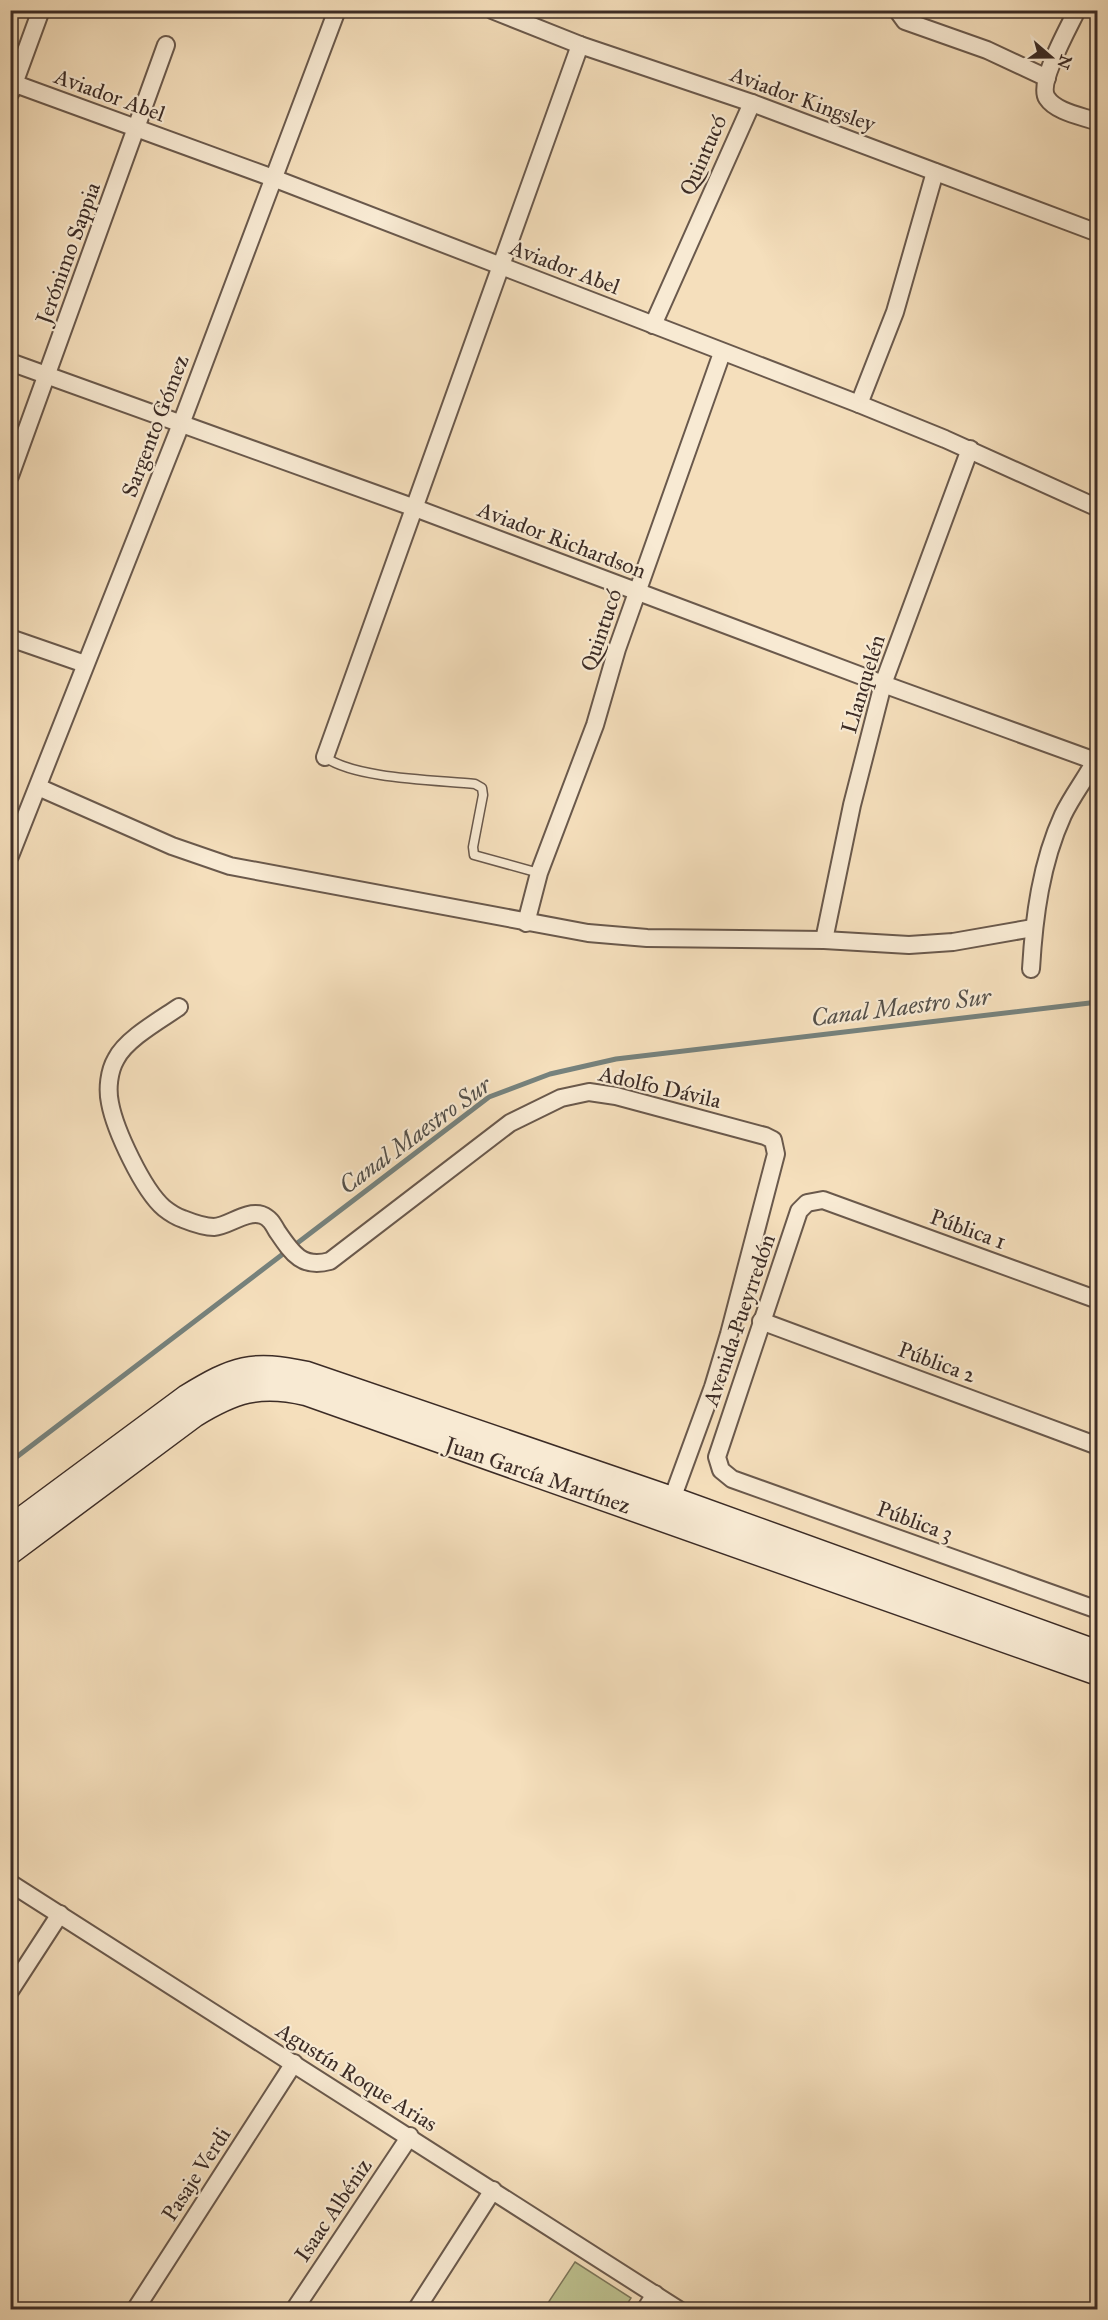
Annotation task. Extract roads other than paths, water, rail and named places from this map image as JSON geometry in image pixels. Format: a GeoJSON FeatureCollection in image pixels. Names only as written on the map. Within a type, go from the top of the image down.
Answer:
{"type":"FeatureCollection","features":[{"type":"Feature","properties":{"kind":"main road","name":"Juan García Martínez"},"geometry":{"type":"LineString","coordinates":[[10,1528],[187,1397],[232,1372],[255,1367],[278,1368],[307,1374],[672,1499],[1098,1653]]}},
{"type":"Feature","properties":{"kind":"main road","name":"Juan García Martínez"},"geometry":{"type":"LineString","coordinates":[[10,1552],[194,1415],[216,1402],[237,1392],[253,1389],[288,1389],[317,1397],[1098,1673]]}},
{"type":"Feature","properties":{"kind":"street"},"geometry":{"type":"LineString","coordinates":[[12,86],[41,10]]}},
{"type":"Feature","properties":{"kind":"street","name":"Sargento Gómez"},"geometry":{"type":"LineString","coordinates":[[10,856],[181,424],[337,10]]}},
{"type":"Feature","properties":{"kind":"street","name":"Aviador Kingsley"},"geometry":{"type":"LineString","coordinates":[[492,10],[580,45],[752,103],[1097,230]]}},
{"type":"Feature","properties":{"kind":"street"},"geometry":{"type":"LineString","coordinates":[[897,10],[905,21],[987,50],[1047,78]]}},
{"type":"Feature","properties":{"kind":"street"},"geometry":{"type":"LineString","coordinates":[[1077,10],[1044,86],[1046,97],[1056,107],[1098,122]]}},
{"type":"Feature","properties":{"kind":"street","name":"Jerónimo Sappia"},"geometry":{"type":"LineString","coordinates":[[10,476],[166,45]]}},
{"type":"Feature","properties":{"kind":"street"},"geometry":{"type":"LineString","coordinates":[[325,757],[580,45]]}},
{"type":"Feature","properties":{"kind":"street","name":"Aviador Abel"},"geometry":{"type":"LineString","coordinates":[[12,86],[273,178],[859,404],[970,450],[1098,508]]}},
{"type":"Feature","properties":{"kind":"street","name":"Quintucó"},"geometry":{"type":"LineString","coordinates":[[653,325],[752,103]]}},
{"type":"Feature","properties":{"kind":"street"},"geometry":{"type":"LineString","coordinates":[[859,404],[895,312],[935,172]]}},
{"type":"Feature","properties":{"kind":"street","name":"Quintucó"},"geometry":{"type":"LineString","coordinates":[[526,923],[539,873],[595,725],[617,648],[722,353]]}},
{"type":"Feature","properties":{"kind":"street","name":"Aviador Richardson"},"geometry":{"type":"LineString","coordinates":[[10,362],[415,508],[883,684],[1097,759]]}},
{"type":"Feature","properties":{"kind":"street","name":"Llanquelén"},"geometry":{"type":"LineString","coordinates":[[824,940],[852,805],[883,684],[970,450]]}},
{"type":"Feature","properties":{"kind":"street"},"geometry":{"type":"LineString","coordinates":[[10,638],[85,664]]}},
{"type":"Feature","properties":{"kind":"street"},"geometry":{"type":"LineString","coordinates":[[1031,969],[1033,928],[1039,894],[1062,818],[1097,759]]}},
{"type":"Feature","properties":{"kind":"street"},"geometry":{"type":"LineString","coordinates":[[38,787],[172,846],[230,866],[588,933],[647,938],[824,940],[888,945],[933,945],[1033,928]]}},
{"type":"Feature","properties":{"kind":"street","name":"Adolfo Dávila"},"geometry":{"type":"LineString","coordinates":[[179,1007],[128,1044],[116,1059],[109,1082],[110,1104],[126,1148],[151,1192],[164,1208],[200,1225],[216,1227],[250,1215],[260,1214],[269,1219],[296,1255],[316,1265],[330,1261],[510,1123],[561,1098],[589,1092],[616,1096],[773,1140],[776,1154],[729,1334],[713,1387],[672,1499]]}},
{"type":"Feature","properties":{"kind":"street","name":"Pública 1"},"geometry":{"type":"LineString","coordinates":[[823,1200],[1098,1300]]}},
{"type":"Feature","properties":{"kind":"street","name":"Avenida Pueyrredón"},"geometry":{"type":"LineString","coordinates":[[721,1470],[717,1457],[719,1449],[800,1211],[807,1203],[823,1200]]}},
{"type":"Feature","properties":{"kind":"street","name":"Pública 2"},"geometry":{"type":"LineString","coordinates":[[761,1321],[1098,1446]]}},
{"type":"Feature","properties":{"kind":"street","name":"Pública 3"},"geometry":{"type":"LineString","coordinates":[[721,1470],[740,1482],[1098,1610]]}},
{"type":"Feature","properties":{"kind":"street","name":"Agustín Roque Arias"},"geometry":{"type":"LineString","coordinates":[[10,1883],[410,2136],[679,2310]]}},
{"type":"Feature","properties":{"kind":"street"},"geometry":{"type":"LineString","coordinates":[[10,1991],[60,1914]]}},
{"type":"Feature","properties":{"kind":"street","name":"Pasaje Verdi"},"geometry":{"type":"LineString","coordinates":[[135,2310],[294,2063]]}},
{"type":"Feature","properties":{"kind":"street","name":"Isaac Albéniz"},"geometry":{"type":"LineString","coordinates":[[294,2310],[410,2136]]}},
{"type":"Feature","properties":{"kind":"street"},"geometry":{"type":"LineString","coordinates":[[416,2310],[493,2190]]}},
{"type":"Feature","properties":{"kind":"street"},"geometry":{"type":"LineString","coordinates":[[645,2310],[655,2294]]}},
{"type":"Feature","properties":{"kind":"lane"},"geometry":{"type":"LineString","coordinates":[[325,757],[333,763],[363,772],[475,784],[482,788],[483,795],[473,847],[474,855],[539,873]]}},
{"type":"Feature","properties":{"kind":"waterway","name":"Canal Maestro Sur"},"geometry":{"type":"LineString","coordinates":[[10,1462],[489,1097],[550,1074],[616,1059],[1098,1002]]}}]}
